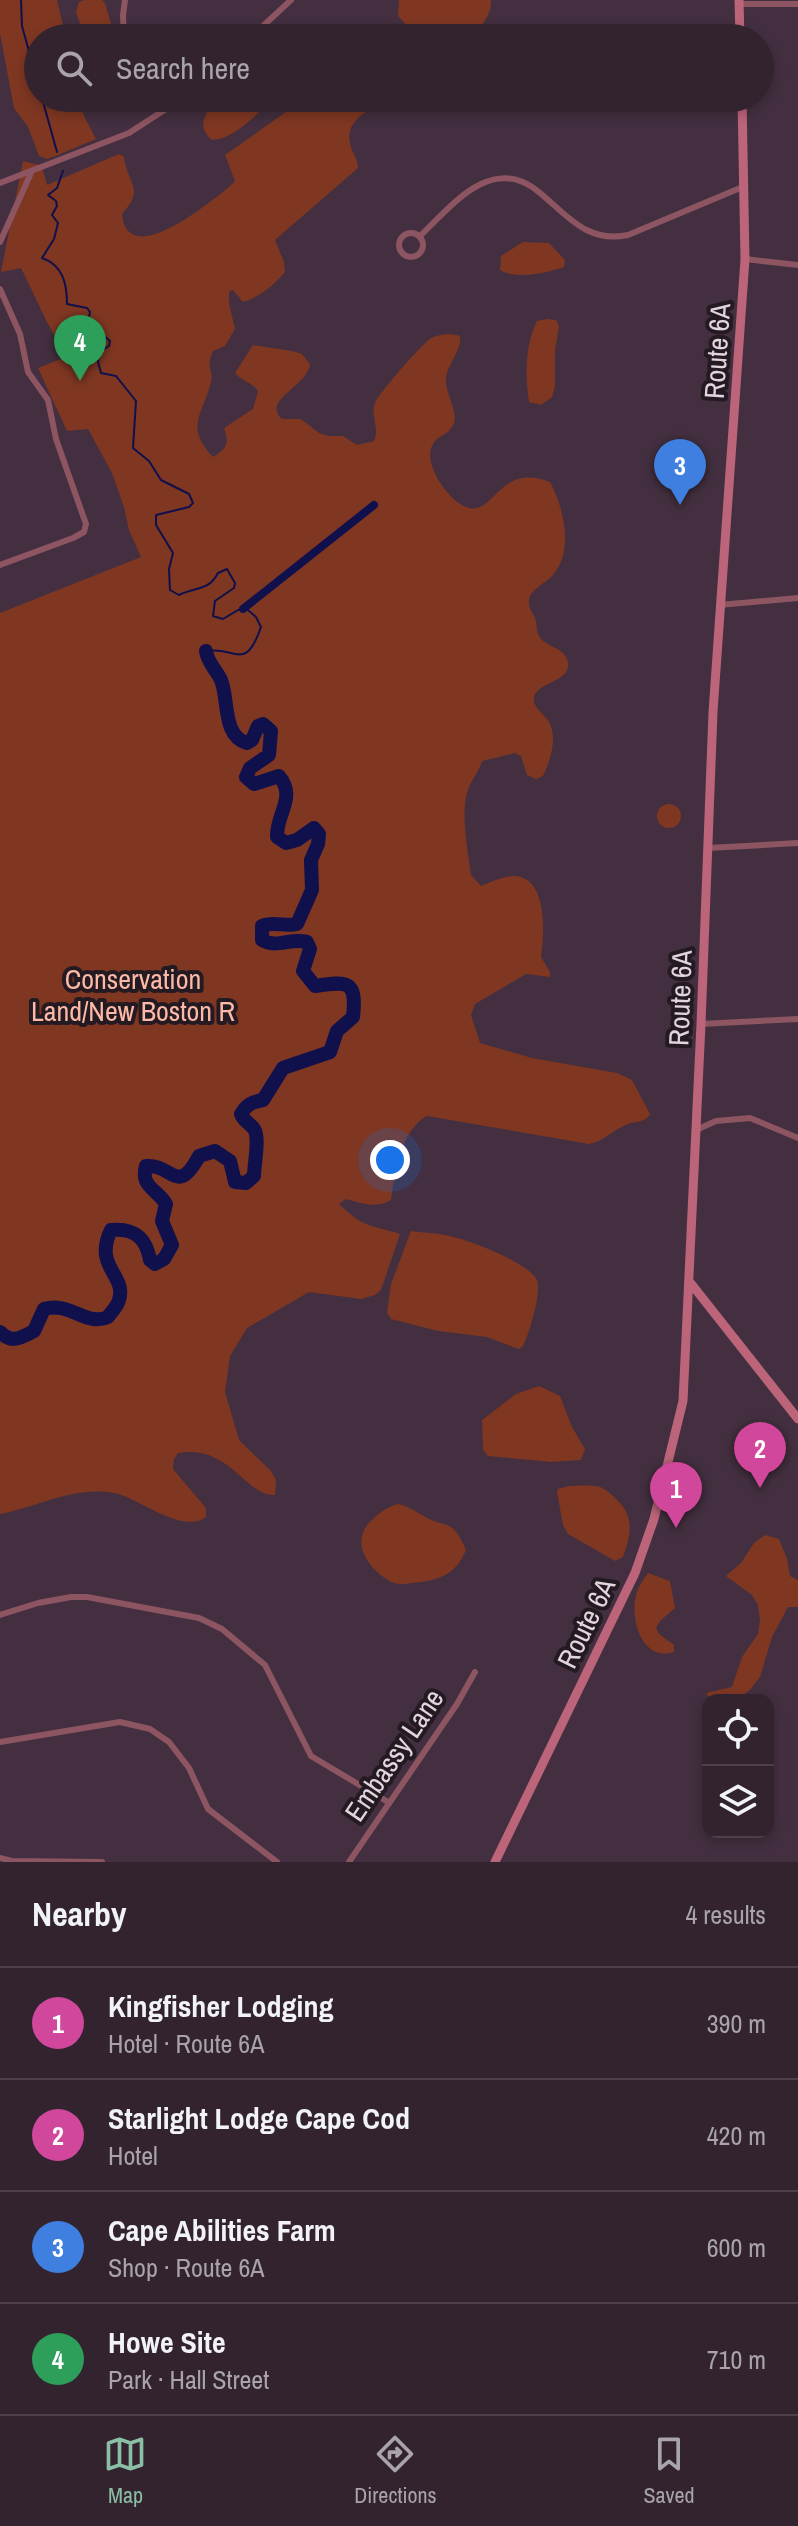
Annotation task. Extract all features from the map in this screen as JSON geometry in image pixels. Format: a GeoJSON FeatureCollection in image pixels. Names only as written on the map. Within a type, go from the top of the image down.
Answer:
{"type":"FeatureCollection","features":[{"type":"Feature","properties":{"kind":"main road"},"geometry":{"type":"LineString","coordinates":[[739,2],[740,24]]}},
{"type":"Feature","properties":{"kind":"main road","name":"Route 6A"},"geometry":{"type":"LineString","coordinates":[[495,1862],[619,1608],[643,1552],[680,1417],[686,1367],[719,605],[745,259],[742,112]]}},
{"type":"Feature","properties":{"kind":"main road"},"geometry":{"type":"LineString","coordinates":[[689,1281],[798,1419]]}},
{"type":"Feature","properties":{"kind":"street"},"geometry":{"type":"LineString","coordinates":[[123,24],[125,0]]}},
{"type":"Feature","properties":{"kind":"street"},"geometry":{"type":"LineString","coordinates":[[265,24],[291,0]]}},
{"type":"Feature","properties":{"kind":"street"},"geometry":{"type":"LineString","coordinates":[[739,2],[798,4]]}},
{"type":"Feature","properties":{"kind":"street"},"geometry":{"type":"LineString","coordinates":[[0,183],[129,133],[158,112]]}},
{"type":"Feature","properties":{"kind":"street"},"geometry":{"type":"LineString","coordinates":[[0,242],[31,173]]}},
{"type":"Feature","properties":{"kind":"street"},"geometry":{"type":"LineString","coordinates":[[420,236],[473,188],[494,180],[515,180],[536,188],[576,226],[589,233],[609,237],[628,235],[745,186]]}},
{"type":"Feature","properties":{"kind":"street"},"geometry":{"type":"LineString","coordinates":[[409,232],[420,236],[423,244],[418,255],[410,257],[402,253],[398,243],[402,236],[409,232]]}},
{"type":"Feature","properties":{"kind":"street"},"geometry":{"type":"LineString","coordinates":[[745,259],[798,265]]}},
{"type":"Feature","properties":{"kind":"street"},"geometry":{"type":"LineString","coordinates":[[0,289],[20,334],[28,373],[48,400],[56,439],[86,524],[84,532],[76,537],[0,565]]}},
{"type":"Feature","properties":{"kind":"street"},"geometry":{"type":"LineString","coordinates":[[719,605],[798,598]]}},
{"type":"Feature","properties":{"kind":"street"},"geometry":{"type":"LineString","coordinates":[[708,848],[798,843]]}},
{"type":"Feature","properties":{"kind":"street"},"geometry":{"type":"LineString","coordinates":[[701,1024],[798,1019]]}},
{"type":"Feature","properties":{"kind":"street"},"geometry":{"type":"LineString","coordinates":[[696,1130],[716,1121],[740,1118],[757,1121],[798,1138]]}},
{"type":"Feature","properties":{"kind":"street"},"geometry":{"type":"LineString","coordinates":[[0,1615],[38,1603],[87,1597],[184,1615],[211,1624],[265,1665],[311,1756],[388,1802]]}},
{"type":"Feature","properties":{"kind":"street","name":"Embassy Lane"},"geometry":{"type":"LineString","coordinates":[[349,1862],[457,1704],[475,1672]]}},
{"type":"Feature","properties":{"kind":"street"},"geometry":{"type":"LineString","coordinates":[[0,1742],[120,1722],[150,1729],[169,1742],[189,1768],[208,1809],[277,1862]]}},
{"type":"Feature","properties":{"kind":"street"},"geometry":{"type":"LineString","coordinates":[[0,1858],[12,1861],[102,1862]]}},
{"type":"Feature","properties":{"kind":"green space"},"geometry":{"type":"Polygon","coordinates":[[[0,0],[57,0],[63,24],[24,24],[24,112],[83,112],[96,139],[48,159],[39,156],[28,127],[14,108],[0,33],[0,0]]]}},
{"type":"Feature","properties":{"kind":"green space"},"geometry":{"type":"Polygon","coordinates":[[[102,0],[111,24],[80,24],[76,12],[79,2],[102,0]]]}},
{"type":"Feature","properties":{"kind":"green space"},"geometry":{"type":"Polygon","coordinates":[[[399,0],[491,0],[489,14],[482,24],[405,24],[398,16],[399,0]]]}},
{"type":"Feature","properties":{"kind":"green space"},"geometry":{"type":"Polygon","coordinates":[[[259,112],[229,135],[212,140],[204,130],[206,114],[259,112]]]}},
{"type":"Feature","properties":{"kind":"green space","name":"Conservation Land/New Boston R"},"geometry":{"type":"Polygon","coordinates":[[[286,112],[365,112],[354,122],[349,135],[358,168],[275,240],[285,272],[266,290],[249,300],[243,302],[233,290],[229,292],[235,329],[225,346],[213,351],[210,365],[212,378],[198,420],[199,437],[213,457],[226,446],[224,428],[253,409],[258,391],[235,373],[253,345],[302,354],[310,364],[301,380],[277,406],[282,419],[301,419],[319,433],[343,436],[357,445],[374,441],[375,403],[392,380],[430,339],[453,334],[460,336],[460,341],[446,381],[454,423],[433,444],[430,452],[439,482],[462,505],[478,508],[520,478],[550,482],[563,517],[563,554],[553,575],[532,593],[529,604],[539,636],[567,659],[566,672],[534,697],[535,704],[552,728],[550,757],[543,776],[536,779],[527,775],[521,756],[515,753],[482,761],[468,790],[465,832],[471,875],[481,886],[512,876],[524,878],[533,885],[542,908],[541,957],[550,977],[526,974],[475,1004],[471,1015],[480,1043],[532,1058],[617,1073],[632,1080],[650,1114],[589,1144],[427,1116],[418,1123],[400,1153],[391,1200],[374,1205],[346,1199],[339,1204],[361,1221],[400,1234],[381,1290],[361,1299],[309,1292],[247,1328],[230,1356],[225,1392],[239,1440],[271,1471],[276,1480],[275,1495],[255,1488],[211,1456],[196,1452],[178,1453],[173,1469],[206,1508],[206,1517],[196,1521],[172,1518],[124,1496],[99,1492],[70,1495],[0,1514],[0,613],[141,557],[129,530],[112,473],[88,429],[67,431],[38,368],[66,357],[21,268],[1,272],[23,161],[42,166],[47,185],[119,154],[124,157],[134,192],[122,214],[127,230],[138,236],[153,235],[170,228],[228,188],[235,181],[225,155],[286,112]]]}},
{"type":"Feature","properties":{"kind":"green space"},"geometry":{"type":"Polygon","coordinates":[[[523,242],[549,243],[565,260],[564,267],[523,275],[500,270],[501,256],[523,242]]]}},
{"type":"Feature","properties":{"kind":"green space"},"geometry":{"type":"Polygon","coordinates":[[[556,320],[559,326],[555,386],[552,397],[541,405],[529,402],[527,361],[537,321],[556,320]]]}},
{"type":"Feature","properties":{"kind":"green space"},"geometry":{"type":"Polygon","coordinates":[[[669,804],[677,808],[681,816],[677,824],[669,828],[661,824],[657,816],[661,808],[669,804]]]}},
{"type":"Feature","properties":{"kind":"green space"},"geometry":{"type":"Polygon","coordinates":[[[411,1231],[474,1243],[532,1273],[537,1280],[538,1293],[523,1346],[519,1349],[487,1337],[438,1331],[391,1319],[387,1313],[391,1284],[411,1231]]]}},
{"type":"Feature","properties":{"kind":"green space"},"geometry":{"type":"Polygon","coordinates":[[[539,1386],[560,1396],[585,1449],[581,1460],[551,1462],[488,1456],[483,1450],[482,1420],[516,1394],[539,1386]]]}},
{"type":"Feature","properties":{"kind":"green space"},"geometry":{"type":"Polygon","coordinates":[[[569,1486],[601,1488],[622,1505],[630,1526],[623,1557],[615,1561],[568,1534],[563,1525],[557,1492],[569,1486]]]}},
{"type":"Feature","properties":{"kind":"green space"},"geometry":{"type":"Polygon","coordinates":[[[398,1504],[448,1525],[457,1532],[466,1550],[451,1571],[430,1581],[401,1584],[394,1583],[371,1566],[363,1550],[363,1532],[378,1515],[398,1504]]]}},
{"type":"Feature","properties":{"kind":"green space"},"geometry":{"type":"Polygon","coordinates":[[[765,1535],[779,1539],[790,1576],[798,1580],[798,1607],[788,1607],[772,1637],[760,1677],[750,1690],[744,1694],[707,1694],[732,1687],[742,1657],[758,1634],[758,1605],[752,1595],[726,1576],[741,1563],[754,1543],[765,1535]]]}},
{"type":"Feature","properties":{"kind":"green space"},"geometry":{"type":"Polygon","coordinates":[[[648,1573],[670,1581],[675,1608],[656,1628],[674,1645],[674,1652],[654,1651],[646,1645],[637,1627],[636,1595],[648,1573]]]}},
{"type":"Feature","properties":{"kind":"waterway"},"geometry":{"type":"LineString","coordinates":[[21,0],[24,33]]}},
{"type":"Feature","properties":{"kind":"waterway"},"geometry":{"type":"LineString","coordinates":[[46,112],[57,152]]}},
{"type":"Feature","properties":{"kind":"waterway"},"geometry":{"type":"LineString","coordinates":[[63,171],[57,188],[48,195],[56,201],[52,215],[58,223],[54,239],[42,258],[59,270],[66,289],[67,304],[87,308],[90,312],[87,328],[110,341],[109,346],[99,352],[98,362],[101,373],[116,376],[136,401],[133,448],[149,461],[161,480],[189,494],[193,503],[189,507],[156,515],[156,525],[173,553],[169,569],[170,590],[179,595],[201,588],[227,569],[235,583],[234,588],[215,601],[213,616],[223,619],[238,610],[248,610],[261,627],[250,649],[244,653],[206,651]]}},
{"type":"Feature","properties":{"kind":"waterway"},"geometry":{"type":"LineString","coordinates":[[243,609],[374,505]]}},
{"type":"Feature","properties":{"kind":"waterway"},"geometry":{"type":"LineString","coordinates":[[0,1332],[12,1339],[24,1336],[34,1331],[44,1309],[53,1307],[93,1319],[108,1317],[118,1302],[120,1291],[106,1253],[111,1230],[138,1236],[155,1264],[164,1259],[172,1245],[162,1221],[166,1204],[147,1183],[146,1166],[180,1177],[192,1168],[199,1156],[215,1151],[230,1161],[235,1182],[246,1183],[254,1176],[257,1138],[254,1129],[241,1114],[250,1104],[263,1100],[283,1068],[330,1052],[337,1031],[353,1017],[353,996],[348,986],[315,986],[303,971],[310,949],[307,942],[273,943],[262,940],[262,926],[297,924],[312,890],[311,860],[319,834],[314,828],[297,840],[286,843],[277,837],[286,798],[284,784],[279,776],[254,784],[246,777],[250,768],[269,755],[271,731],[263,724],[258,726],[252,740],[247,743],[234,733],[221,680],[206,651]]}},
{"type":"Feature","properties":{"kind":"place","name":"Howe Site"},"geometry":{"type":"Point","coordinates":[80,381]}},
{"type":"Feature","properties":{"kind":"place","name":"Cape Abilities Farm"},"geometry":{"type":"Point","coordinates":[680,505]}},
{"type":"Feature","properties":{"kind":"place","name":"Starlight Lodge Cape Cod"},"geometry":{"type":"Point","coordinates":[760,1488]}},
{"type":"Feature","properties":{"kind":"place","name":"Kingfisher Lodging"},"geometry":{"type":"Point","coordinates":[676,1528]}}]}
